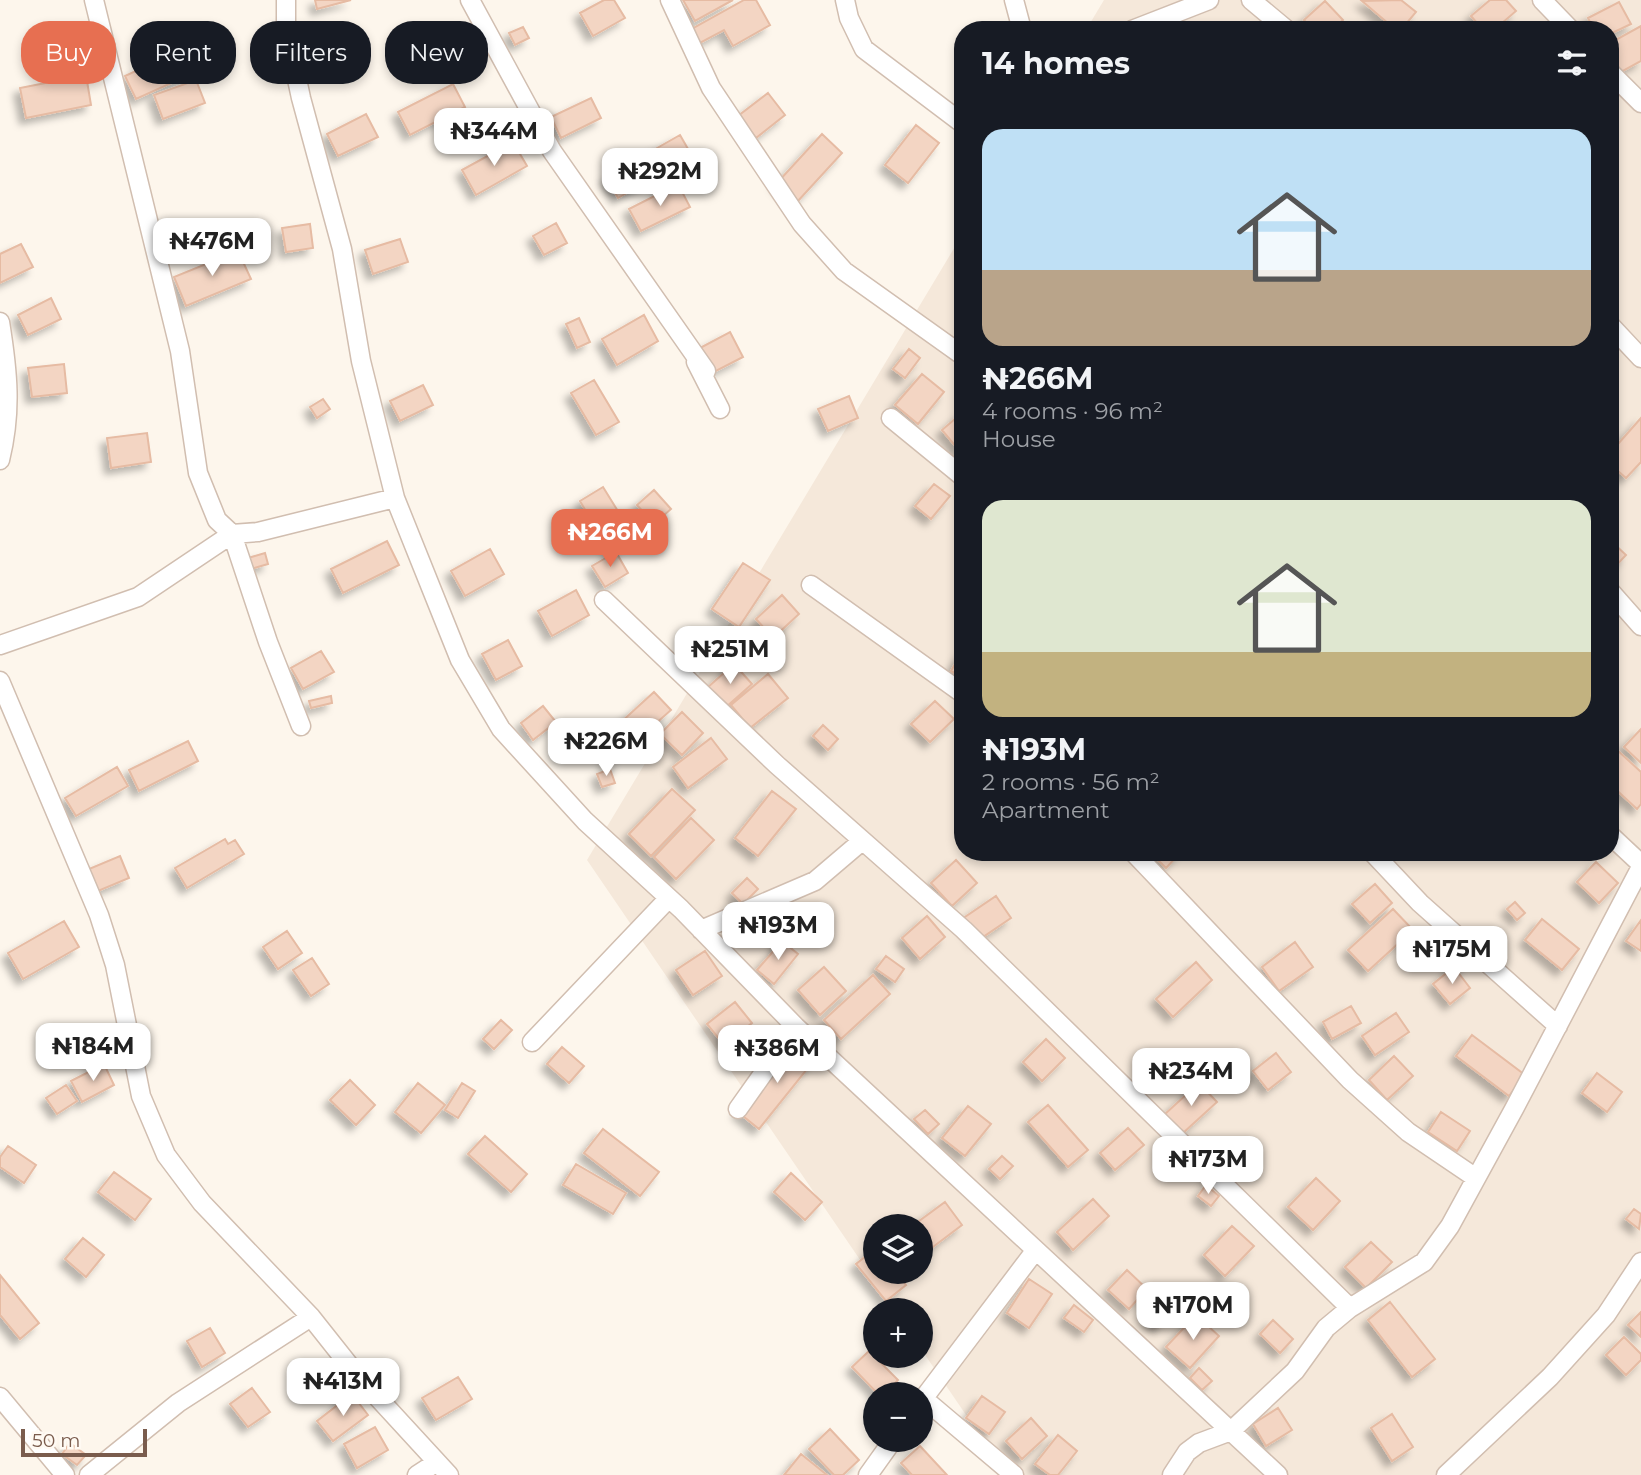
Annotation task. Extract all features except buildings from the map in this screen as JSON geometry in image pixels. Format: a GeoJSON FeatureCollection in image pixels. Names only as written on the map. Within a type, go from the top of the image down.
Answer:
{"type":"FeatureCollection","features":[{"type":"Feature","properties":{"kind":"street"},"geometry":{"type":"LineString","coordinates":[[94,0],[180,351],[198,473],[217,520],[232,534],[268,642],[301,726]]}},
{"type":"Feature","properties":{"kind":"street"},"geometry":{"type":"LineString","coordinates":[[286,0],[286,28],[342,249],[361,361],[396,498],[460,660],[501,729],[585,821],[702,930],[796,1027],[1278,1475]]}},
{"type":"Feature","properties":{"kind":"street"},"geometry":{"type":"LineString","coordinates":[[470,0],[552,151],[706,372]]}},
{"type":"Feature","properties":{"kind":"street"},"geometry":{"type":"LineString","coordinates":[[670,0],[711,88],[802,224],[844,271],[954,349]]}},
{"type":"Feature","properties":{"kind":"street"},"geometry":{"type":"LineString","coordinates":[[845,0],[849,18],[864,49],[954,117]]}},
{"type":"Feature","properties":{"kind":"street"},"geometry":{"type":"LineString","coordinates":[[1014,0],[1020,21]]}},
{"type":"Feature","properties":{"kind":"street"},"geometry":{"type":"LineString","coordinates":[[1155,21],[1209,0]]}},
{"type":"Feature","properties":{"kind":"street"},"geometry":{"type":"LineString","coordinates":[[1251,0],[1276,21]]}},
{"type":"Feature","properties":{"kind":"street"},"geometry":{"type":"LineString","coordinates":[[1542,0],[1562,21]]}},
{"type":"Feature","properties":{"kind":"street"},"geometry":{"type":"LineString","coordinates":[[1619,81],[1641,103]]}},
{"type":"Feature","properties":{"kind":"street"},"geometry":{"type":"LineString","coordinates":[[0,322],[10,379],[0,460]]}},
{"type":"Feature","properties":{"kind":"street"},"geometry":{"type":"LineString","coordinates":[[1619,335],[1641,358]]}},
{"type":"Feature","properties":{"kind":"street"},"geometry":{"type":"LineString","coordinates":[[683,339],[720,408]]}},
{"type":"Feature","properties":{"kind":"street"},"geometry":{"type":"LineString","coordinates":[[891,418],[954,469]]}},
{"type":"Feature","properties":{"kind":"street"},"geometry":{"type":"LineString","coordinates":[[0,645],[138,597],[232,534],[258,531],[396,498]]}},
{"type":"Feature","properties":{"kind":"street"},"geometry":{"type":"LineString","coordinates":[[811,585],[954,687]]}},
{"type":"Feature","properties":{"kind":"street"},"geometry":{"type":"LineString","coordinates":[[604,600],[777,765],[1032,995],[1350,1308]]}},
{"type":"Feature","properties":{"kind":"street"},"geometry":{"type":"LineString","coordinates":[[1619,601],[1641,626]]}},
{"type":"Feature","properties":{"kind":"street"},"geometry":{"type":"LineString","coordinates":[[0,681],[99,915],[115,965],[141,1096],[166,1154],[202,1203],[311,1317],[357,1375],[443,1468],[416,1475]]}},
{"type":"Feature","properties":{"kind":"street"},"geometry":{"type":"LineString","coordinates":[[702,930],[815,881],[862,841]]}},
{"type":"Feature","properties":{"kind":"street"},"geometry":{"type":"LineString","coordinates":[[1172,1475],[1187,1452],[1199,1443],[1231,1432],[1295,1371],[1326,1328],[1350,1308],[1424,1262],[1450,1226],[1637,887],[1641,865],[1619,844]]}},
{"type":"Feature","properties":{"kind":"street"},"geometry":{"type":"LineString","coordinates":[[1142,861],[1350,1080],[1408,1132],[1476,1178]]}},
{"type":"Feature","properties":{"kind":"street"},"geometry":{"type":"LineString","coordinates":[[1380,861],[1420,903],[1558,1026]]}},
{"type":"Feature","properties":{"kind":"street"},"geometry":{"type":"LineString","coordinates":[[532,1042],[669,898]]}},
{"type":"Feature","properties":{"kind":"street"},"geometry":{"type":"LineString","coordinates":[[738,1109],[796,1027]]}},
{"type":"Feature","properties":{"kind":"street"},"geometry":{"type":"LineString","coordinates":[[933,1386],[1035,1251]]}},
{"type":"Feature","properties":{"kind":"street"},"geometry":{"type":"LineString","coordinates":[[1446,1475],[1550,1377],[1606,1315],[1641,1262]]}},
{"type":"Feature","properties":{"kind":"street"},"geometry":{"type":"LineString","coordinates":[[89,1475],[178,1403],[311,1317]]}},
{"type":"Feature","properties":{"kind":"street"},"geometry":{"type":"LineString","coordinates":[[0,1397],[65,1475]]}},
{"type":"Feature","properties":{"kind":"street"},"geometry":{"type":"LineString","coordinates":[[933,1410],[1014,1475]]}},
{"type":"Feature","properties":{"kind":"street"},"geometry":{"type":"LineString","coordinates":[[868,1475],[884,1452]]}},
{"type":"Feature","properties":{"kind":"shaded area"},"geometry":{"type":"Polygon","coordinates":[[[1104,0],[1641,0],[1641,1475],[1007,1475],[933,1367],[933,1298],[886,1298],[877,1284],[933,1284],[933,1214],[863,1214],[863,1264],[587,860],[954,248],[954,861],[1619,861],[1619,21],[1091,21],[1104,0]]]}}]}
